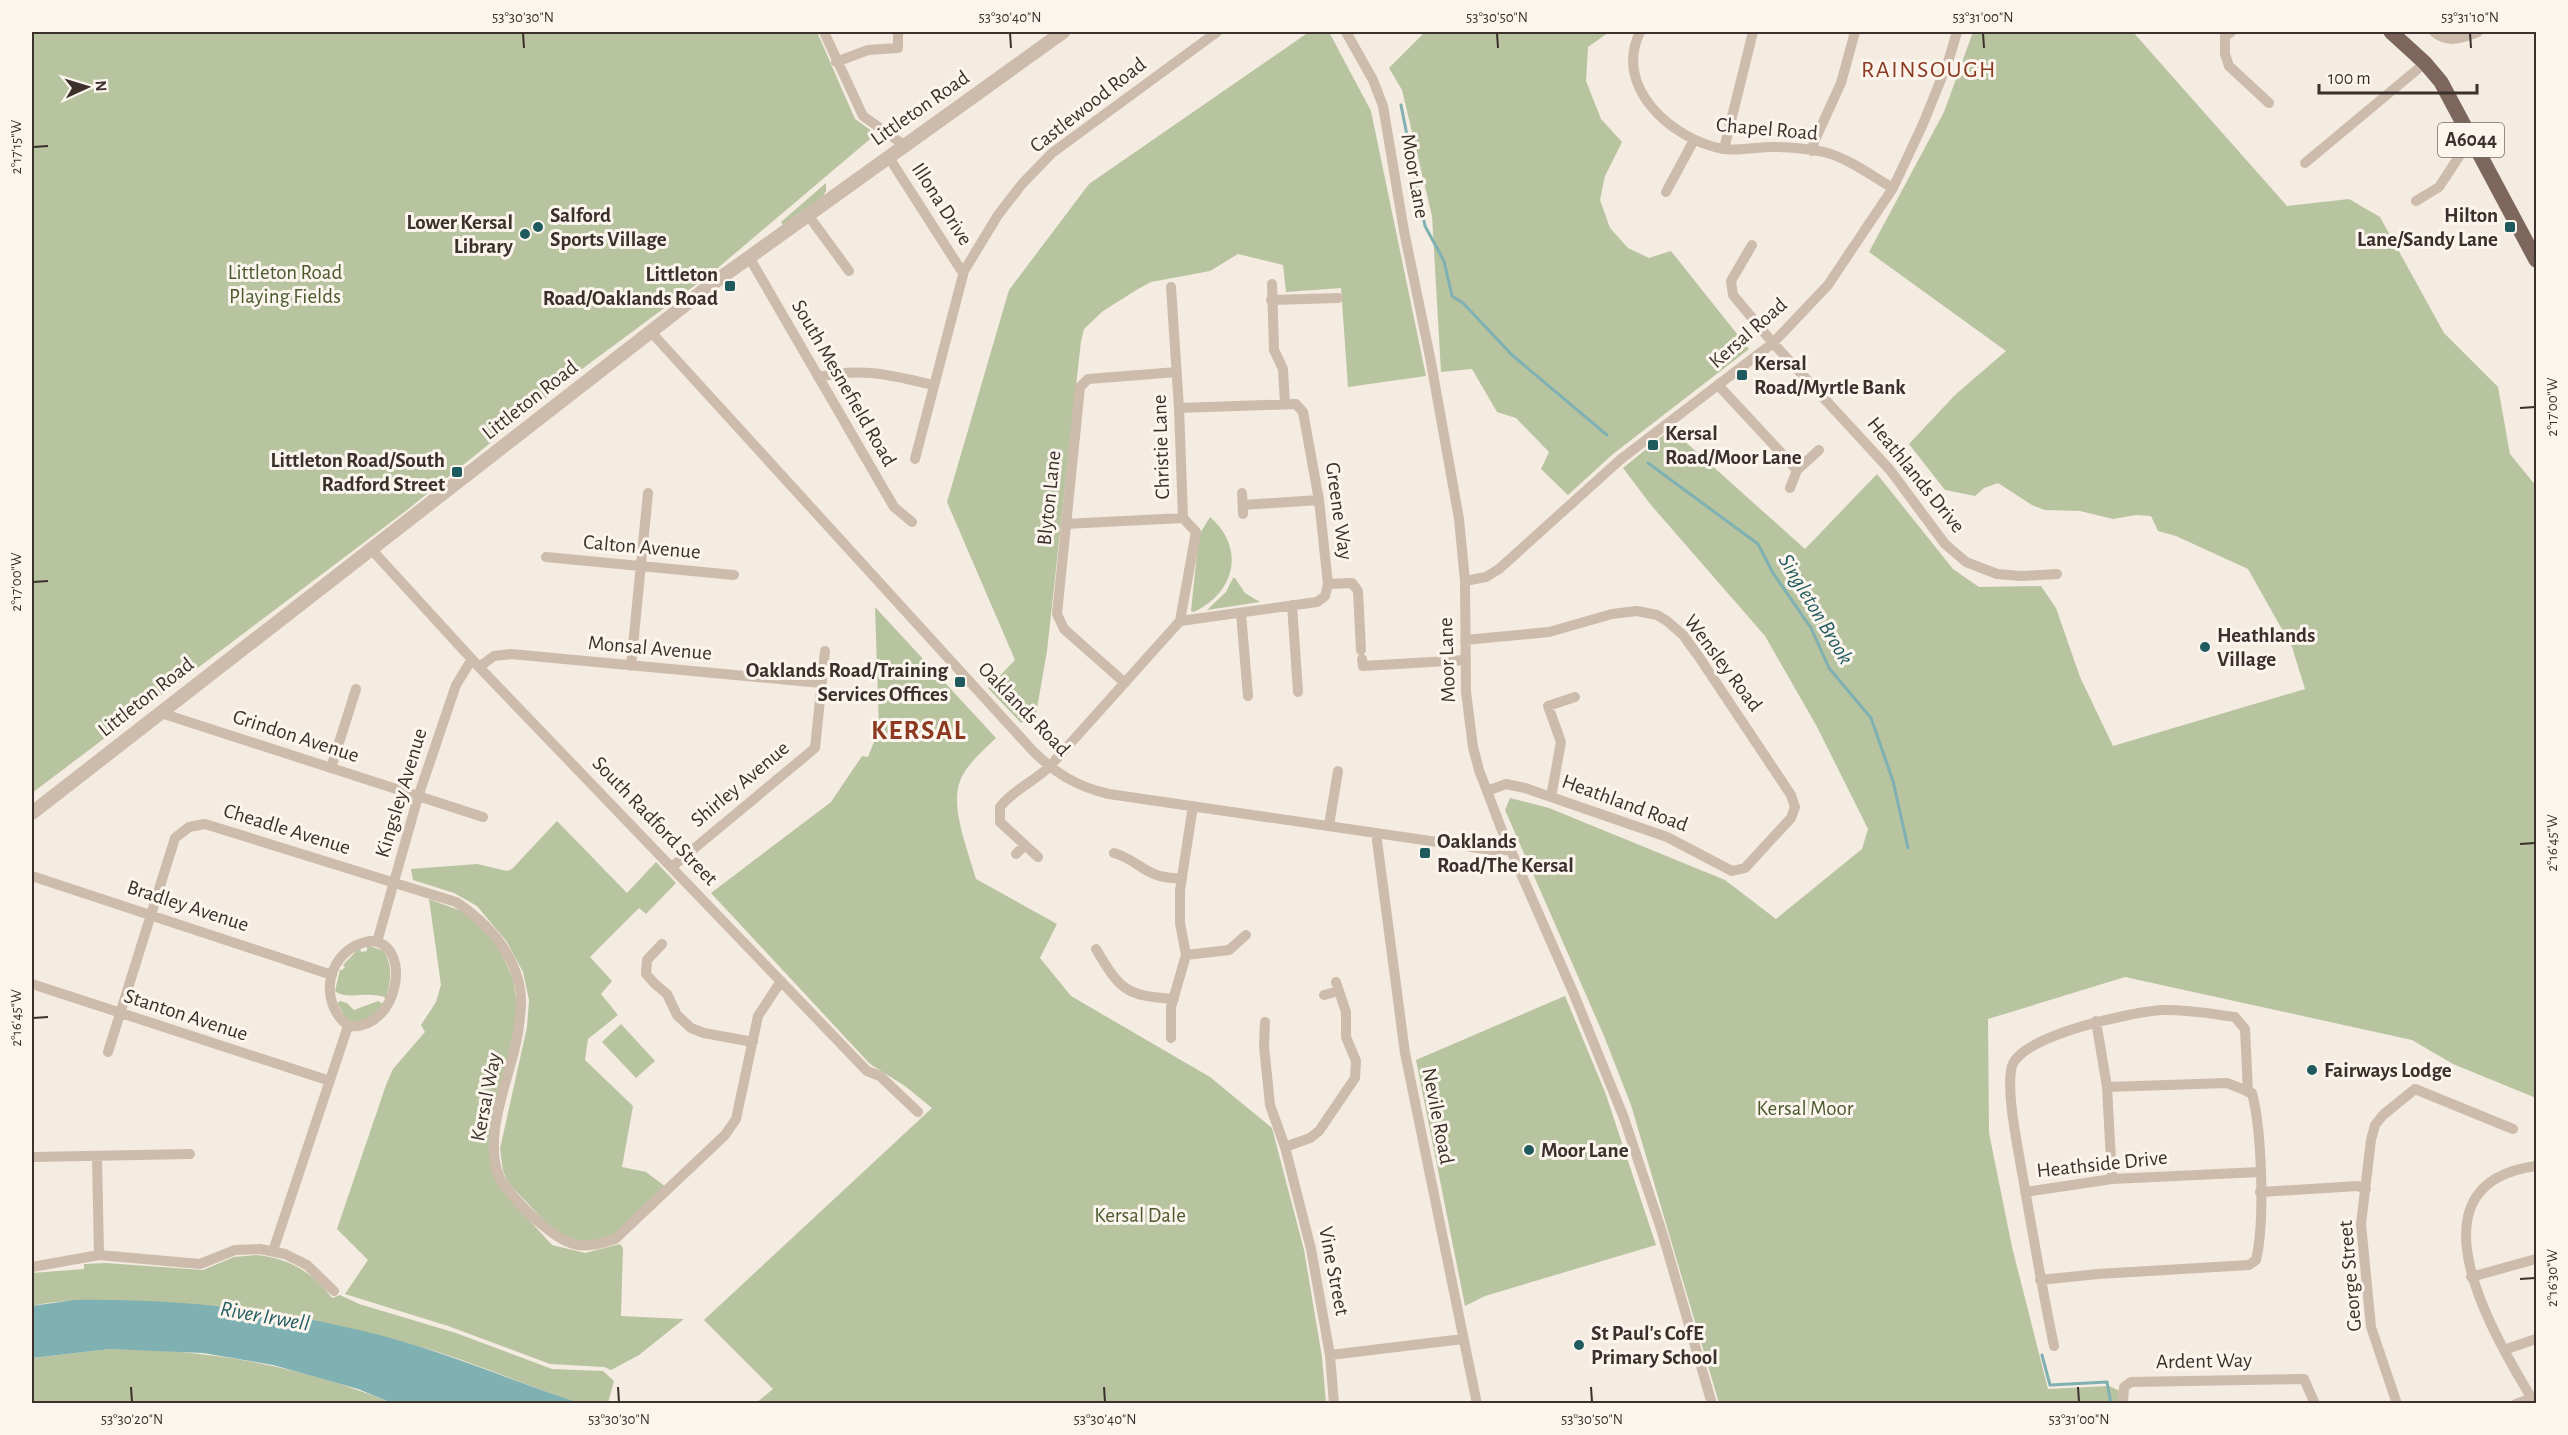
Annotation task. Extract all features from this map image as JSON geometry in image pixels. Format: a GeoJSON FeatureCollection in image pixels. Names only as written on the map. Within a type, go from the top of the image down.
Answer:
{"type":"FeatureCollection","features":[{"type":"Feature","properties":{"kind":"main road","name":"A6044"},"geometry":{"type":"LineString","coordinates":[[2391,32],[2425,63],[2441,82],[2456,106],[2470,140],[2533,239],[2536,260]]}},
{"type":"Feature","properties":{"kind":"street"},"geometry":{"type":"LineString","coordinates":[[824,32],[863,116],[904,145]]}},
{"type":"Feature","properties":{"kind":"street"},"geometry":{"type":"LineString","coordinates":[[837,63],[868,50],[898,48],[898,32]]}},
{"type":"Feature","properties":{"kind":"street","name":"Littleton Road"},"geometry":{"type":"LineString","coordinates":[[32,813],[749,257],[1063,32]]}},
{"type":"Feature","properties":{"kind":"street","name":"Castlewood Road"},"geometry":{"type":"LineString","coordinates":[[915,459],[964,271],[998,215],[1022,184],[1052,153],[1217,32]]}},
{"type":"Feature","properties":{"kind":"street","name":"Moor Lane"},"geometry":{"type":"LineString","coordinates":[[1346,32],[1373,80],[1383,106],[1404,231],[1459,519],[1465,581],[1466,692],[1473,747],[1487,791],[1510,849],[1573,992],[1628,1127],[1662,1232],[1712,1404]]}},
{"type":"Feature","properties":{"kind":"street","name":"Chapel Road"},"geometry":{"type":"LineString","coordinates":[[1640,32],[1632,59],[1636,84],[1642,95],[1666,120],[1694,140],[1724,149],[1774,147],[1834,156],[1893,188]]}},
{"type":"Feature","properties":{"kind":"street"},"geometry":{"type":"LineString","coordinates":[[1724,149],[1753,32]]}},
{"type":"Feature","properties":{"kind":"street"},"geometry":{"type":"LineString","coordinates":[[1812,151],[1841,83],[1855,32]]}},
{"type":"Feature","properties":{"kind":"street","name":"Kersal Road"},"geometry":{"type":"LineString","coordinates":[[1465,581],[1486,577],[1499,569],[1620,459],[1773,343],[1828,285],[1893,188],[1923,124],[1948,62],[1957,32]]}},
{"type":"Feature","properties":{"kind":"street"},"geometry":{"type":"LineString","coordinates":[[2231,32],[2225,36],[2225,54],[2229,66],[2269,103]]}},
{"type":"Feature","properties":{"kind":"street"},"geometry":{"type":"LineString","coordinates":[[2434,32],[2439,36],[2457,40],[2478,32]]}},
{"type":"Feature","properties":{"kind":"street"},"geometry":{"type":"LineString","coordinates":[[2305,163],[2425,63]]}},
{"type":"Feature","properties":{"kind":"street"},"geometry":{"type":"LineString","coordinates":[[1666,192],[1694,140]]}},
{"type":"Feature","properties":{"kind":"street"},"geometry":{"type":"LineString","coordinates":[[2416,201],[2439,187],[2470,140]]}},
{"type":"Feature","properties":{"kind":"street","name":"Illona Drive"},"geometry":{"type":"LineString","coordinates":[[888,156],[960,270],[964,271]]}},
{"type":"Feature","properties":{"kind":"street"},"geometry":{"type":"LineString","coordinates":[[808,215],[849,271]]}},
{"type":"Feature","properties":{"kind":"street","name":"Heathlands Drive"},"geometry":{"type":"LineString","coordinates":[[1752,245],[1736,270],[1731,288],[1733,295],[1773,343],[1890,470],[1955,553],[1981,569],[1997,574],[2020,576],[2057,574]]}},
{"type":"Feature","properties":{"kind":"street","name":"South Mesnefield Road"},"geometry":{"type":"LineString","coordinates":[[749,257],[894,507],[912,522]]}},
{"type":"Feature","properties":{"kind":"street"},"geometry":{"type":"LineString","coordinates":[[1179,408],[1285,404],[1283,369],[1274,350],[1272,284]]}},
{"type":"Feature","properties":{"kind":"street","name":"Christie Lane"},"geometry":{"type":"LineString","coordinates":[[1171,286],[1183,518],[1196,532],[1180,621]]}},
{"type":"Feature","properties":{"kind":"street"},"geometry":{"type":"LineString","coordinates":[[1271,300],[1338,298]]}},
{"type":"Feature","properties":{"kind":"street","name":"Oaklands Road"},"geometry":{"type":"LineString","coordinates":[[651,332],[1033,751],[1069,781],[1093,790],[1192,806],[1499,851],[1510,849]]}},
{"type":"Feature","properties":{"kind":"street"},"geometry":{"type":"LineString","coordinates":[[818,377],[873,371],[934,385]]}},
{"type":"Feature","properties":{"kind":"street","name":"Blyton Lane"},"geometry":{"type":"LineString","coordinates":[[1125,683],[1064,629],[1057,614],[1080,387],[1088,379],[1177,372]]}},
{"type":"Feature","properties":{"kind":"street"},"geometry":{"type":"LineString","coordinates":[[1718,385],[1797,470]]}},
{"type":"Feature","properties":{"kind":"street","name":"Greene Way"},"geometry":{"type":"LineString","coordinates":[[1180,621],[1321,600],[1327,592],[1319,500],[1303,412],[1296,404],[1285,404]]}},
{"type":"Feature","properties":{"kind":"street"},"geometry":{"type":"LineString","coordinates":[[1790,488],[1797,470],[1819,450]]}},
{"type":"Feature","properties":{"kind":"street"},"geometry":{"type":"LineString","coordinates":[[631,666],[648,493]]}},
{"type":"Feature","properties":{"kind":"street"},"geometry":{"type":"LineString","coordinates":[[1242,493],[1243,510],[1319,500]]}},
{"type":"Feature","properties":{"kind":"street"},"geometry":{"type":"LineString","coordinates":[[1065,524],[1183,518]]}},
{"type":"Feature","properties":{"kind":"street","name":"South Radford Street"},"geometry":{"type":"LineString","coordinates":[[371,549],[475,663],[673,866],[867,1071],[880,1076],[918,1112]]}},
{"type":"Feature","properties":{"kind":"street","name":"Calton Avenue"},"geometry":{"type":"LineString","coordinates":[[546,558],[734,575]]}},
{"type":"Feature","properties":{"kind":"street"},"geometry":{"type":"LineString","coordinates":[[1328,584],[1352,583],[1358,591],[1362,658],[1465,660]]}},
{"type":"Feature","properties":{"kind":"street"},"geometry":{"type":"LineString","coordinates":[[1292,605],[1298,692]]}},
{"type":"Feature","properties":{"kind":"street","name":"Wensley Road"},"geometry":{"type":"LineString","coordinates":[[1465,640],[1549,632],[1626,612],[1648,613],[1667,621],[1683,636],[1699,657],[1794,801],[1795,807],[1791,818],[1745,868]]}},
{"type":"Feature","properties":{"kind":"street"},"geometry":{"type":"LineString","coordinates":[[1241,613],[1248,696]]}},
{"type":"Feature","properties":{"kind":"street"},"geometry":{"type":"LineString","coordinates":[[1038,857],[1000,822],[1000,807],[1018,788],[1038,777],[1050,766],[1180,621]]}},
{"type":"Feature","properties":{"kind":"street","name":"Shirley Avenue"},"geometry":{"type":"LineString","coordinates":[[673,866],[815,748],[825,651]]}},
{"type":"Feature","properties":{"kind":"street","name":"Monsal Avenue"},"geometry":{"type":"LineString","coordinates":[[475,663],[494,656],[511,654],[821,683]]}},
{"type":"Feature","properties":{"kind":"street","name":"Kingsley Avenue"},"geometry":{"type":"LineString","coordinates":[[376,942],[418,797],[456,686],[475,663]]}},
{"type":"Feature","properties":{"kind":"street"},"geometry":{"type":"LineString","coordinates":[[331,768],[356,689]]}},
{"type":"Feature","properties":{"kind":"street"},"geometry":{"type":"LineString","coordinates":[[1551,797],[1561,742],[1548,706],[1575,697]]}},
{"type":"Feature","properties":{"kind":"street","name":"Grindon Avenue"},"geometry":{"type":"LineString","coordinates":[[161,713],[483,817]]}},
{"type":"Feature","properties":{"kind":"street"},"geometry":{"type":"LineString","coordinates":[[1329,825],[1338,771]]}},
{"type":"Feature","properties":{"kind":"street","name":"Heathland Road"},"geometry":{"type":"LineString","coordinates":[[1487,791],[1506,784],[1551,797],[1667,837],[1732,871],[1745,868]]}},
{"type":"Feature","properties":{"kind":"street"},"geometry":{"type":"LineString","coordinates":[[1171,1038],[1171,1007],[1186,955],[1180,923],[1182,879],[1192,806]]}},
{"type":"Feature","properties":{"kind":"street","name":"Cheadle Avenue"},"geometry":{"type":"LineString","coordinates":[[108,1052],[118,1014],[175,838],[182,831],[197,824],[205,824],[394,883]]}},
{"type":"Feature","properties":{"kind":"street","name":"Nevile Road"},"geometry":{"type":"LineString","coordinates":[[1376,833],[1405,1053],[1477,1404]]}},
{"type":"Feature","properties":{"kind":"street"},"geometry":{"type":"LineString","coordinates":[[1016,854],[1025,844]]}},
{"type":"Feature","properties":{"kind":"street"},"geometry":{"type":"LineString","coordinates":[[1114,853],[1127,856],[1157,875],[1182,879]]}},
{"type":"Feature","properties":{"kind":"street","name":"Bradley Avenue"},"geometry":{"type":"LineString","coordinates":[[32,876],[332,975]]}},
{"type":"Feature","properties":{"kind":"street","name":"Kersal Way"},"geometry":{"type":"LineString","coordinates":[[394,883],[423,890],[456,902],[477,916],[496,935],[510,958],[519,984],[520,1015],[516,1044],[493,1138],[495,1164],[500,1179],[535,1219],[555,1236],[578,1247],[593,1247],[615,1239],[660,1200],[725,1135],[736,1119],[758,1016],[781,981]]}},
{"type":"Feature","properties":{"kind":"street"},"geometry":{"type":"LineString","coordinates":[[1186,955],[1229,950],[1246,935]]}},
{"type":"Feature","properties":{"kind":"street"},"geometry":{"type":"LineString","coordinates":[[376,942],[387,948],[394,960],[396,980],[386,1007],[372,1023],[348,1026],[337,1016],[330,1003],[332,975],[339,959],[350,948],[363,943],[376,942]]}},
{"type":"Feature","properties":{"kind":"street"},"geometry":{"type":"LineString","coordinates":[[662,944],[640,964],[646,974],[667,994],[677,1015],[685,1024],[704,1033],[753,1042]]}},
{"type":"Feature","properties":{"kind":"street"},"geometry":{"type":"LineString","coordinates":[[1096,949],[1113,978],[1128,991],[1147,997],[1174,999]]}},
{"type":"Feature","properties":{"kind":"street","name":"Stanton Avenue"},"geometry":{"type":"LineString","coordinates":[[32,984],[118,1014],[330,1081]]}},
{"type":"Feature","properties":{"kind":"street"},"geometry":{"type":"LineString","coordinates":[[1286,1147],[1310,1138],[1319,1131],[1355,1078],[1356,1061],[1346,1037],[1346,1012],[1338,987],[1324,995]]}},
{"type":"Feature","properties":{"kind":"street","name":"Heathside Drive"},"geometry":{"type":"LineString","coordinates":[[2040,1280],[2098,1274],[2249,1265],[2256,1260],[2260,1243],[2260,1172],[2258,1114],[2252,1093],[2248,1092],[2245,1029],[2235,1017],[2163,1010],[2096,1021],[2059,1034],[2019,1054],[2012,1066],[2011,1108],[2025,1192],[2112,1179],[2260,1172]]}},
{"type":"Feature","properties":{"kind":"street"},"geometry":{"type":"LineString","coordinates":[[2096,1021],[2107,1088],[2112,1179]]}},
{"type":"Feature","properties":{"kind":"street","name":"Vine Street"},"geometry":{"type":"LineString","coordinates":[[1265,1022],[1259,1034],[1270,1105],[1286,1147],[1311,1249],[1330,1355],[1334,1404]]}},
{"type":"Feature","properties":{"kind":"street"},"geometry":{"type":"LineString","coordinates":[[273,1251],[348,1026]]}},
{"type":"Feature","properties":{"kind":"street"},"geometry":{"type":"LineString","coordinates":[[2107,1088],[2227,1083],[2248,1092]]}},
{"type":"Feature","properties":{"kind":"street","name":"George Street"},"geometry":{"type":"LineString","coordinates":[[2397,1404],[2375,1341],[2369,1312],[2361,1224],[2371,1140],[2375,1125],[2383,1115],[2415,1089],[2513,1129]]}},
{"type":"Feature","properties":{"kind":"street"},"geometry":{"type":"LineString","coordinates":[[32,1157],[190,1154]]}},
{"type":"Feature","properties":{"kind":"street"},"geometry":{"type":"LineString","coordinates":[[97,1156],[99,1255]]}},
{"type":"Feature","properties":{"kind":"street"},"geometry":{"type":"LineString","coordinates":[[2516,1404],[2533,1401],[2479,1301],[2472,1277],[2466,1237],[2468,1214],[2484,1188],[2500,1175],[2520,1168],[2536,1166]]}},
{"type":"Feature","properties":{"kind":"street"},"geometry":{"type":"LineString","coordinates":[[2260,1192],[2358,1186],[2366,1189]]}},
{"type":"Feature","properties":{"kind":"street"},"geometry":{"type":"LineString","coordinates":[[2025,1192],[2054,1346]]}},
{"type":"Feature","properties":{"kind":"street"},"geometry":{"type":"LineString","coordinates":[[32,1267],[99,1255],[200,1264],[235,1250],[273,1251],[307,1265],[334,1291]]}},
{"type":"Feature","properties":{"kind":"street"},"geometry":{"type":"LineString","coordinates":[[2472,1277],[2536,1259]]}},
{"type":"Feature","properties":{"kind":"street"},"geometry":{"type":"LineString","coordinates":[[1330,1355],[1463,1339]]}},
{"type":"Feature","properties":{"kind":"street"},"geometry":{"type":"LineString","coordinates":[[2504,1350],[2536,1339]]}},
{"type":"Feature","properties":{"kind":"street","name":"Ardent Way"},"geometry":{"type":"LineString","coordinates":[[2123,1404],[2124,1387],[2131,1382],[2304,1378],[2315,1404]]}},
{"type":"Feature","properties":{"kind":"green space","name":"Littleton Road Playing Fields"},"geometry":{"type":"Polygon","coordinates":[[[32,32],[817,32],[855,119],[876,134],[713,272],[586,366],[407,510],[32,793],[32,32]]]}},
{"type":"Feature","properties":{"kind":"green space"},"geometry":{"type":"Polygon","coordinates":[[[1309,32],[1329,32],[1371,111],[1426,376],[1348,387],[1341,288],[1286,292],[1283,265],[1238,254],[1210,271],[1151,282],[1103,311],[1084,329],[1081,341],[1047,651],[1036,714],[1021,723],[988,688],[1015,660],[947,502],[1009,290],[1089,184],[1309,32]]]}},
{"type":"Feature","properties":{"kind":"green space"},"geometry":{"type":"Polygon","coordinates":[[[1425,32],[1609,32],[1588,47],[1586,81],[1601,119],[1622,142],[1605,176],[1600,200],[1610,228],[1628,248],[1649,258],[1671,251],[1749,349],[1613,454],[1568,495],[1541,469],[1549,452],[1516,418],[1497,412],[1472,369],[1441,372],[1432,216],[1402,90],[1389,68],[1425,32]]]}},
{"type":"Feature","properties":{"kind":"green space","name":"Kersal Moor"},"geometry":{"type":"Polygon","coordinates":[[[1973,32],[2133,32],[2287,206],[2349,199],[2380,217],[2444,333],[2498,387],[2510,454],[2536,486],[2536,1098],[2453,1064],[2412,1040],[2125,977],[1988,1019],[1989,1133],[2012,1247],[2048,1389],[2109,1386],[2120,1391],[2122,1403],[1719,1403],[1631,1105],[1604,1036],[1505,810],[1510,798],[1549,808],[1725,880],[1776,919],[1862,849],[1868,829],[1816,725],[1765,636],[1651,505],[1623,468],[1671,429],[1805,549],[1877,474],[1953,569],[1979,587],[2041,586],[2056,608],[2080,677],[2113,746],[2305,689],[2292,647],[2248,569],[2176,536],[2158,531],[2151,516],[2136,515],[2113,519],[2080,511],[2045,510],[2032,505],[1998,483],[1984,488],[1975,496],[1945,490],[1909,444],[1955,395],[2006,351],[1869,252],[1944,112],[1973,32]]]}},
{"type":"Feature","properties":{"kind":"green space"},"geometry":{"type":"Polygon","coordinates":[[[826,183],[823,196],[783,225],[781,222],[826,183]]]}},
{"type":"Feature","properties":{"kind":"green space"},"geometry":{"type":"Polygon","coordinates":[[[1210,517],[1221,529],[1228,542],[1232,556],[1231,569],[1227,582],[1219,594],[1194,612],[1191,611],[1199,535],[1210,517]]]}},
{"type":"Feature","properties":{"kind":"green space"},"geometry":{"type":"Polygon","coordinates":[[[1233,578],[1245,593],[1260,602],[1207,610],[1226,592],[1233,578]]]}},
{"type":"Feature","properties":{"kind":"green space","name":"Kersal Dale"},"geometry":{"type":"Polygon","coordinates":[[[875,607],[996,738],[965,771],[961,777],[957,795],[959,819],[976,879],[1057,924],[1040,958],[1071,996],[1210,1077],[1272,1128],[1304,1250],[1322,1357],[1326,1403],[756,1403],[773,1389],[704,1320],[932,1108],[905,1086],[870,1064],[711,893],[831,802],[862,756],[868,757],[879,729],[875,607]]]}},
{"type":"Feature","properties":{"kind":"green space"},"geometry":{"type":"Polygon","coordinates":[[[557,821],[627,893],[656,862],[676,883],[646,914],[639,908],[590,957],[612,981],[601,994],[618,1015],[588,1039],[585,1060],[633,1106],[622,1167],[646,1172],[666,1187],[609,1238],[585,1243],[557,1234],[508,1183],[503,1171],[500,1149],[527,1027],[529,1000],[523,972],[507,942],[477,906],[454,893],[413,880],[411,869],[477,864],[507,871],[512,869],[557,821]]]}},
{"type":"Feature","properties":{"kind":"green space"},"geometry":{"type":"Polygon","coordinates":[[[429,899],[464,912],[497,943],[513,979],[518,1011],[491,1138],[500,1188],[552,1245],[585,1253],[620,1244],[623,1248],[621,1316],[684,1319],[639,1355],[611,1370],[604,1367],[550,1364],[448,1326],[345,1294],[368,1260],[337,1229],[386,1085],[393,1069],[425,1032],[421,1025],[436,1002],[441,985],[429,899]]]}},
{"type":"Feature","properties":{"kind":"green space"},"geometry":{"type":"Polygon","coordinates":[[[367,945],[384,951],[387,957],[390,974],[386,998],[373,995],[346,995],[335,991],[340,970],[345,967],[343,965],[360,947],[361,952],[367,951],[367,945]]]}},
{"type":"Feature","properties":{"kind":"green space","name":"Moor Lane"},"geometry":{"type":"Polygon","coordinates":[[[1565,996],[1605,1092],[1656,1245],[1485,1296],[1465,1306],[1416,1060],[1565,996]]]}},
{"type":"Feature","properties":{"kind":"green space"},"geometry":{"type":"Polygon","coordinates":[[[340,1001],[347,1003],[354,1010],[378,1001],[383,1004],[375,1015],[356,1023],[347,1020],[337,1003],[340,1001]]]}},
{"type":"Feature","properties":{"kind":"green space"},"geometry":{"type":"Polygon","coordinates":[[[621,1024],[655,1061],[636,1078],[602,1042],[621,1024]]]}},
{"type":"Feature","properties":{"kind":"green space"},"geometry":{"type":"Polygon","coordinates":[[[256,1255],[279,1259],[299,1268],[317,1281],[332,1298],[340,1295],[359,1304],[456,1333],[552,1369],[603,1371],[614,1381],[608,1403],[580,1403],[438,1352],[352,1329],[286,1317],[187,1305],[107,1301],[62,1301],[32,1306],[32,1273],[84,1269],[84,1264],[106,1263],[203,1270],[234,1257],[256,1255]]]}},
{"type":"Feature","properties":{"kind":"green space"},"geometry":{"type":"Polygon","coordinates":[[[110,1349],[182,1352],[254,1362],[324,1379],[392,1403],[32,1403],[32,1358],[110,1349]]]}},
{"type":"Feature","properties":{"kind":"water","name":"River Irwell"},"geometry":{"type":"Polygon","coordinates":[[[74,1300],[205,1305],[337,1325],[421,1347],[580,1403],[392,1403],[358,1389],[273,1365],[203,1353],[110,1349],[32,1358],[32,1306],[74,1300]]]}},
{"type":"Feature","properties":{"kind":"waterway","name":"Singleton Brook"},"geometry":{"type":"LineString","coordinates":[[1401,105],[1425,226],[1444,261],[1452,296],[1463,303],[1512,355],[1607,435]]}},
{"type":"Feature","properties":{"kind":"waterway","name":"Singleton Brook"},"geometry":{"type":"LineString","coordinates":[[1648,463],[1758,544],[1773,573],[1811,628],[1829,668],[1871,718],[1893,781],[1908,848]]}},
{"type":"Feature","properties":{"kind":"waterway","name":"Singleton Brook"},"geometry":{"type":"LineString","coordinates":[[2042,1355],[2050,1385],[2107,1382],[2111,1404]]}},
{"type":"Feature","properties":{"kind":"place","name":"Salford Sports Village"},"geometry":{"type":"Point","coordinates":[538,227]}},
{"type":"Feature","properties":{"kind":"place","name":"Hilton Lane/Sandy Lane"},"geometry":{"type":"Point","coordinates":[2510,227]}},
{"type":"Feature","properties":{"kind":"place","name":"Lower Kersal Library"},"geometry":{"type":"Point","coordinates":[525,234]}},
{"type":"Feature","properties":{"kind":"place","name":"Littleton Road/Oaklands Road"},"geometry":{"type":"Point","coordinates":[730,286]}},
{"type":"Feature","properties":{"kind":"place","name":"Kersal Road/Myrtle Bank"},"geometry":{"type":"Point","coordinates":[1742,375]}},
{"type":"Feature","properties":{"kind":"place","name":"Kersal Road/Moor Lane"},"geometry":{"type":"Point","coordinates":[1653,445]}},
{"type":"Feature","properties":{"kind":"place","name":"Littleton Road/South Radford Street"},"geometry":{"type":"Point","coordinates":[457,472]}},
{"type":"Feature","properties":{"kind":"place","name":"Heathlands Village"},"geometry":{"type":"Point","coordinates":[2205,647]}},
{"type":"Feature","properties":{"kind":"place","name":"Oaklands Road/Training Services Offices"},"geometry":{"type":"Point","coordinates":[960,682]}},
{"type":"Feature","properties":{"kind":"place","name":"Oaklands Road/The Kersal"},"geometry":{"type":"Point","coordinates":[1425,853]}},
{"type":"Feature","properties":{"kind":"place","name":"Fairways Lodge"},"geometry":{"type":"Point","coordinates":[2312,1070]}},
{"type":"Feature","properties":{"kind":"place","name":"Moor Lane"},"geometry":{"type":"Point","coordinates":[1529,1150]}},
{"type":"Feature","properties":{"kind":"place","name":"St Paul's CofE Primary School"},"geometry":{"type":"Point","coordinates":[1579,1345]}},
{"type":"Feature","properties":{"kind":"district","name":"RAINSOUGH"},"geometry":{"type":"Point","coordinates":[1929,70]}},
{"type":"Feature","properties":{"kind":"district","name":"KERSAL"},"geometry":{"type":"Point","coordinates":[919,730]}}]}
